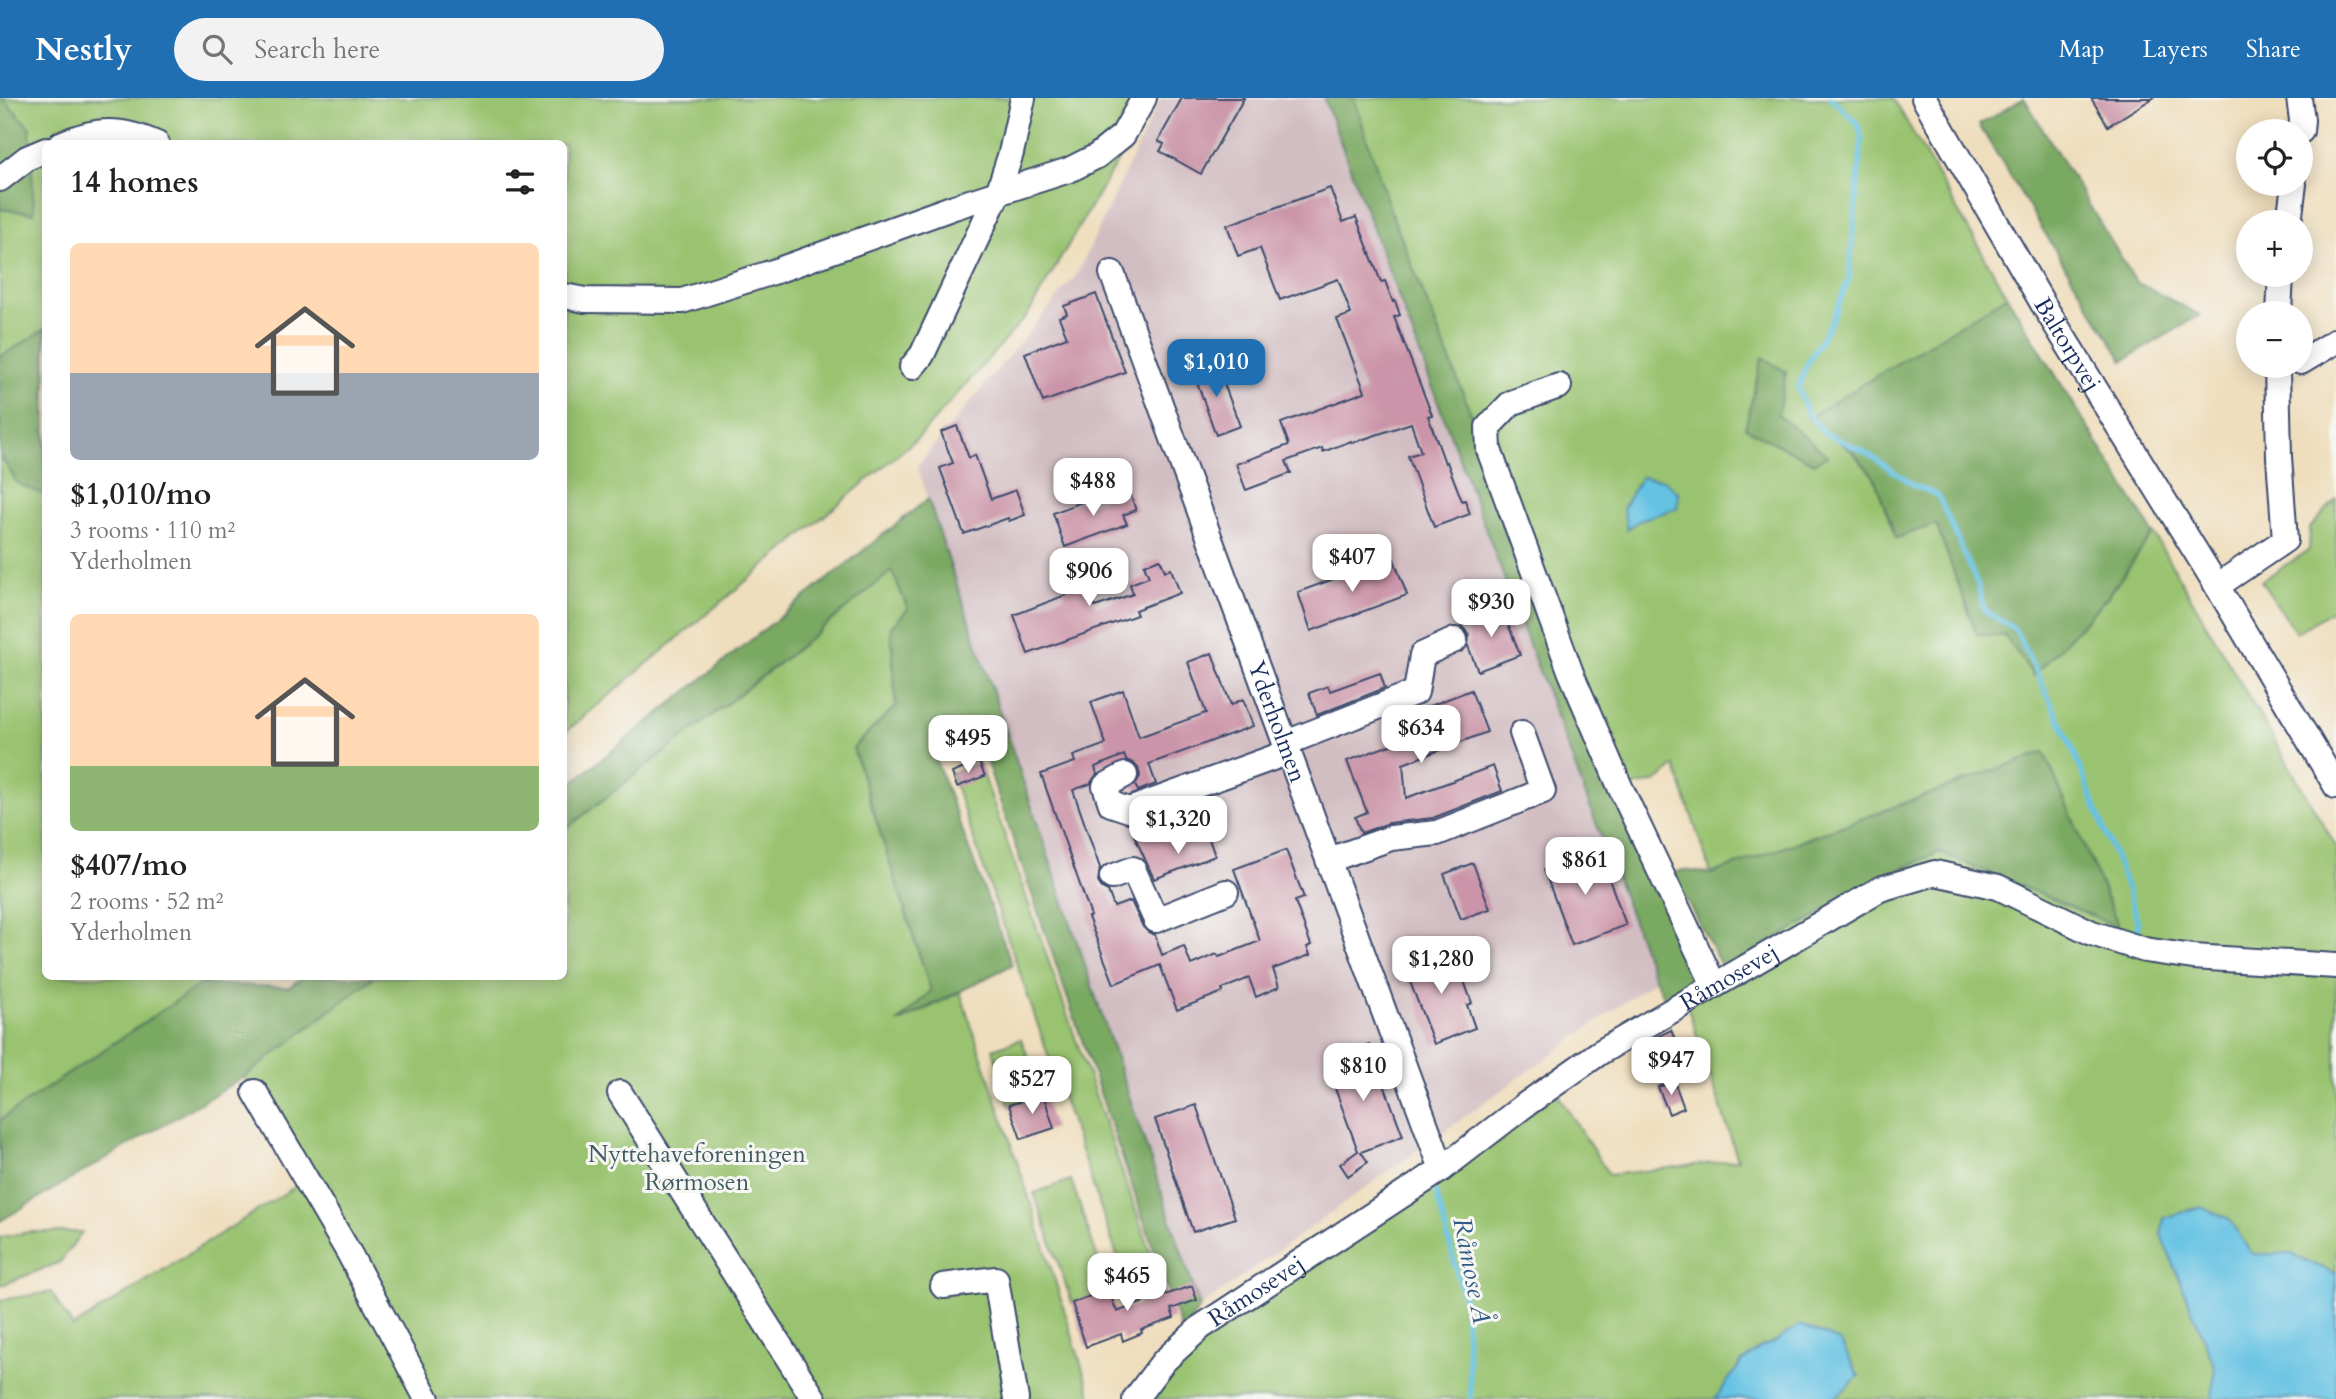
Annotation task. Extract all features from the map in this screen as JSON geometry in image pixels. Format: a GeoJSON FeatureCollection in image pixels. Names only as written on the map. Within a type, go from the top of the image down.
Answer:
{"type":"FeatureCollection","features":[{"type":"Feature","properties":{"kind":"street"},"geometry":{"type":"LineString","coordinates":[[912,367],[922,355],[998,193],[1011,153],[1023,98]]}},
{"type":"Feature","properties":{"kind":"street"},"geometry":{"type":"LineString","coordinates":[[567,297],[585,300],[682,300],[773,272],[1069,170],[1097,156],[1123,135],[1144,98]]}},
{"type":"Feature","properties":{"kind":"street","name":"Baltorpvej"},"geometry":{"type":"LineString","coordinates":[[1924,98],[2046,309],[2217,586],[2336,786]]}},
{"type":"Feature","properties":{"kind":"street"},"geometry":{"type":"LineString","coordinates":[[2299,98],[2302,119]]}},
{"type":"Feature","properties":{"kind":"street"},"geometry":{"type":"LineString","coordinates":[[69,140],[108,131],[131,133],[148,140]]}},
{"type":"Feature","properties":{"kind":"street"},"geometry":{"type":"LineString","coordinates":[[0,179],[27,158],[42,152]]}},
{"type":"Feature","properties":{"kind":"street","name":"Yderholmen"},"geometry":{"type":"LineString","coordinates":[[1112,273],[1442,1169]]}},
{"type":"Feature","properties":{"kind":"street"},"geometry":{"type":"LineString","coordinates":[[2313,355],[2336,341]]}},
{"type":"Feature","properties":{"kind":"street"},"geometry":{"type":"LineString","coordinates":[[2217,586],[2285,540],[2279,457],[2283,378]]}},
{"type":"Feature","properties":{"kind":"street"},"geometry":{"type":"LineString","coordinates":[[1559,386],[1511,403],[1488,427],[1489,450],[1571,673],[1621,789],[1714,985]]}},
{"type":"Feature","properties":{"kind":"street"},"geometry":{"type":"LineString","coordinates":[[1125,775],[1105,786],[1111,804],[1129,810],[1288,748],[1416,692],[1422,656],[1455,640]]}},
{"type":"Feature","properties":{"kind":"street"},"geometry":{"type":"LineString","coordinates":[[1329,860],[1391,838],[1437,833],[1543,791],[1522,733]]}},
{"type":"Feature","properties":{"kind":"street"},"geometry":{"type":"LineString","coordinates":[[1112,877],[1133,869],[1156,920],[1226,892]]}},
{"type":"Feature","properties":{"kind":"street","name":"Råmosevej"},"geometry":{"type":"LineString","coordinates":[[1135,1399],[1163,1362],[1201,1327],[1442,1169],[1599,1052],[1880,890],[1935,873],[1998,887],[2092,933],[2145,950],[2193,957],[2336,965]]}},
{"type":"Feature","properties":{"kind":"street"},"geometry":{"type":"LineString","coordinates":[[255,1092],[345,1247],[427,1399]]}},
{"type":"Feature","properties":{"kind":"street"},"geometry":{"type":"LineString","coordinates":[[620,1093],[814,1399]]}},
{"type":"Feature","properties":{"kind":"street"},"geometry":{"type":"LineString","coordinates":[[943,1286],[996,1279],[1016,1399]]}},
{"type":"Feature","properties":{"kind":"shaded area"},"geometry":{"type":"Polygon","coordinates":[[[1161,98],[1324,98],[1655,980],[1200,1307],[917,466],[1077,274],[1161,98]]]}},
{"type":"Feature","properties":{"kind":"green space"},"geometry":{"type":"Polygon","coordinates":[[[0,98],[1154,98],[1028,314],[920,436],[567,730],[567,140],[42,140],[42,980],[209,980],[0,1120],[0,98]]]}},
{"type":"Feature","properties":{"kind":"green space"},"geometry":{"type":"Polygon","coordinates":[[[0,98],[3,98],[30,128],[34,213],[0,209],[0,98]]]}},
{"type":"Feature","properties":{"kind":"green space"},"geometry":{"type":"Polygon","coordinates":[[[1324,98],[1354,98],[1390,210],[1472,416],[1640,863],[1667,887],[1700,976],[1666,1001],[1655,980],[1324,98]]]}},
{"type":"Feature","properties":{"kind":"green space"},"geometry":{"type":"Polygon","coordinates":[[[1354,98],[1893,98],[2007,296],[1808,418],[1854,453],[1874,477],[1896,538],[1936,524],[1977,634],[2005,636],[2034,675],[2109,595],[2153,533],[2336,846],[2336,1399],[1149,1399],[1168,1370],[1207,1334],[1557,1093],[1609,1175],[1738,1160],[1682,990],[1700,976],[1723,969],[1886,876],[1939,852],[2118,926],[2044,752],[1711,874],[1675,766],[1657,781],[1621,789],[1612,788],[1472,416],[1390,210],[1354,98]]]}},
{"type":"Feature","properties":{"kind":"green space"},"geometry":{"type":"Polygon","coordinates":[[[2024,98],[2136,282],[2200,315],[2123,361],[1979,125],[2024,98]]]}},
{"type":"Feature","properties":{"kind":"green space"},"geometry":{"type":"Polygon","coordinates":[[[2007,296],[2153,533],[2109,595],[2034,676],[2005,636],[1977,634],[1936,524],[1896,538],[1874,477],[1854,453],[1808,418],[2007,296]]]}},
{"type":"Feature","properties":{"kind":"green space"},"geometry":{"type":"Polygon","coordinates":[[[42,331],[42,494],[18,484],[0,455],[0,357],[42,331]]]}},
{"type":"Feature","properties":{"kind":"green space"},"geometry":{"type":"Polygon","coordinates":[[[1762,357],[1786,372],[1778,415],[1828,456],[1814,463],[1745,428],[1762,357]]]}},
{"type":"Feature","properties":{"kind":"green space"},"geometry":{"type":"Polygon","coordinates":[[[928,499],[1200,1307],[1182,1332],[980,743],[936,760],[1012,965],[897,1023],[931,991],[853,748],[896,706],[891,627],[908,609],[892,571],[787,657],[567,828],[567,787],[928,499]]]}},
{"type":"Feature","properties":{"kind":"green space"},"geometry":{"type":"Polygon","coordinates":[[[2336,499],[2336,608],[2296,633],[2261,581],[2309,550],[2310,528],[2336,499]]]}},
{"type":"Feature","properties":{"kind":"green space","name":"Nyttehaveforeningen Rørmosen"},"geometry":{"type":"Polygon","coordinates":[[[892,570],[909,610],[891,627],[896,706],[853,748],[931,991],[900,1022],[960,992],[1027,1191],[1092,1399],[0,1399],[0,1300],[51,1292],[73,1327],[301,1183],[244,1077],[370,980],[567,980],[567,828],[787,657],[892,570]]]}},
{"type":"Feature","properties":{"kind":"green space"},"geometry":{"type":"Polygon","coordinates":[[[2044,752],[2119,927],[1939,852],[1886,876],[1723,969],[1673,874],[1682,870],[1711,874],[2044,752]]]}},
{"type":"Feature","properties":{"kind":"green space"},"geometry":{"type":"Polygon","coordinates":[[[979,762],[1161,1283],[1130,1293],[951,773],[979,762]]]}},
{"type":"Feature","properties":{"kind":"green space"},"geometry":{"type":"Polygon","coordinates":[[[299,980],[370,980],[244,1077],[0,1221],[0,1120],[201,984],[289,987],[299,980]]]}},
{"type":"Feature","properties":{"kind":"green space"},"geometry":{"type":"Polygon","coordinates":[[[1021,1039],[1043,1094],[1009,1105],[993,1049],[1021,1039]]]}},
{"type":"Feature","properties":{"kind":"green space"},"geometry":{"type":"Polygon","coordinates":[[[1071,1180],[1109,1291],[1072,1303],[1034,1193],[1071,1180]]]}},
{"type":"Feature","properties":{"kind":"green space"},"geometry":{"type":"Polygon","coordinates":[[[29,1232],[82,1232],[60,1262],[0,1286],[0,1237],[29,1232]]]}},
{"type":"Feature","properties":{"kind":"water"},"geometry":{"type":"Polygon","coordinates":[[[1641,477],[1664,480],[1679,494],[1677,508],[1640,520],[1627,529],[1623,508],[1641,477]]]}},
{"type":"Feature","properties":{"kind":"water"},"geometry":{"type":"Polygon","coordinates":[[[2200,1207],[2228,1218],[2252,1254],[2292,1254],[2336,1274],[2336,1399],[2212,1399],[2215,1367],[2161,1234],[2164,1218],[2200,1207]]]}},
{"type":"Feature","properties":{"kind":"water"},"geometry":{"type":"Polygon","coordinates":[[[1800,1325],[1840,1341],[1859,1376],[1834,1399],[1715,1399],[1741,1363],[1761,1347],[1800,1325]]]}},
{"type":"Feature","properties":{"kind":"building"},"geometry":{"type":"Polygon","coordinates":[[[1182,98],[1244,98],[1201,174],[1160,151],[1164,144],[1158,141],[1182,98]]]}},
{"type":"Feature","properties":{"kind":"building"},"geometry":{"type":"Polygon","coordinates":[[[2091,98],[2153,98],[2108,126],[2091,98]]]}},
{"type":"Feature","properties":{"kind":"building"},"geometry":{"type":"Polygon","coordinates":[[[1330,188],[1343,222],[1356,217],[1381,282],[1385,281],[1393,302],[1395,301],[1400,315],[1394,317],[1432,415],[1428,416],[1445,463],[1447,462],[1470,514],[1434,527],[1408,456],[1421,452],[1411,423],[1323,452],[1322,448],[1286,461],[1291,473],[1246,490],[1236,464],[1289,445],[1281,423],[1365,392],[1337,319],[1351,314],[1338,279],[1280,300],[1260,248],[1238,256],[1227,225],[1330,188]]]}},
{"type":"Feature","properties":{"kind":"building"},"geometry":{"type":"Polygon","coordinates":[[[1096,294],[1125,372],[1043,402],[1025,353],[1067,337],[1059,317],[1067,314],[1064,306],[1096,294]]]}},
{"type":"Feature","properties":{"kind":"building"},"geometry":{"type":"Polygon","coordinates":[[[1216,363],[1240,426],[1216,435],[1193,371],[1216,363]]]}},
{"type":"Feature","properties":{"kind":"building"},"geometry":{"type":"Polygon","coordinates":[[[957,426],[969,458],[975,455],[991,499],[1016,490],[1025,515],[1009,521],[1008,518],[964,534],[940,468],[953,463],[941,432],[957,426]]]}},
{"type":"Feature","properties":{"kind":"building"},"geometry":{"type":"Polygon","coordinates":[[[1130,493],[1136,510],[1123,515],[1127,524],[1065,547],[1053,513],[1089,499],[1091,503],[1117,494],[1118,497],[1130,493]]]}},
{"type":"Feature","properties":{"kind":"building"},"geometry":{"type":"Polygon","coordinates":[[[1393,557],[1407,595],[1311,631],[1298,592],[1393,557]]]}},
{"type":"Feature","properties":{"kind":"building"},"geometry":{"type":"Polygon","coordinates":[[[1160,559],[1165,571],[1171,569],[1180,593],[1135,610],[1137,615],[1028,654],[1014,615],[1066,595],[1055,572],[1070,565],[1081,587],[1088,587],[1095,607],[1133,594],[1130,584],[1149,577],[1144,565],[1160,559]]]}},
{"type":"Feature","properties":{"kind":"building"},"geometry":{"type":"Polygon","coordinates":[[[1499,601],[1520,655],[1478,671],[1468,646],[1469,634],[1461,626],[1488,616],[1485,606],[1499,601]]]}},
{"type":"Feature","properties":{"kind":"building"},"geometry":{"type":"Polygon","coordinates":[[[1212,653],[1231,705],[1243,699],[1253,726],[1149,764],[1156,784],[1138,791],[1135,785],[1140,776],[1138,768],[1126,760],[1124,755],[1095,767],[1097,774],[1090,784],[1073,790],[1100,868],[1098,882],[1108,891],[1114,907],[1131,901],[1143,927],[1155,935],[1162,955],[1184,946],[1191,965],[1260,941],[1234,869],[1286,850],[1304,898],[1295,901],[1311,945],[1307,947],[1310,955],[1273,969],[1279,987],[1256,997],[1249,978],[1222,989],[1223,992],[1177,1010],[1160,965],[1114,984],[1088,917],[1091,916],[1041,774],[1075,762],[1073,756],[1106,744],[1091,702],[1123,690],[1139,737],[1206,713],[1188,662],[1212,653]]]}},
{"type":"Feature","properties":{"kind":"building"},"geometry":{"type":"Polygon","coordinates":[[[1380,673],[1385,688],[1317,715],[1309,693],[1328,686],[1330,691],[1380,673]]]}},
{"type":"Feature","properties":{"kind":"building"},"geometry":{"type":"Polygon","coordinates":[[[1471,690],[1487,732],[1403,764],[1406,798],[1493,766],[1502,791],[1433,818],[1389,823],[1361,833],[1355,817],[1367,812],[1347,761],[1393,744],[1385,723],[1471,690]]]}},
{"type":"Feature","properties":{"kind":"building"},"geometry":{"type":"Polygon","coordinates":[[[979,762],[985,776],[957,787],[952,773],[979,762]]]}},
{"type":"Feature","properties":{"kind":"building"},"geometry":{"type":"Polygon","coordinates":[[[1199,811],[1215,856],[1154,879],[1134,835],[1199,811]]]}},
{"type":"Feature","properties":{"kind":"building"},"geometry":{"type":"Polygon","coordinates":[[[1598,849],[1626,925],[1572,945],[1544,870],[1598,849]]]}},
{"type":"Feature","properties":{"kind":"building"},"geometry":{"type":"Polygon","coordinates":[[[1473,863],[1490,909],[1461,919],[1444,874],[1473,863]]]}},
{"type":"Feature","properties":{"kind":"building"},"geometry":{"type":"Polygon","coordinates":[[[1446,950],[1454,972],[1460,970],[1472,1003],[1467,1005],[1475,1028],[1434,1044],[1404,966],[1446,950]]]}},
{"type":"Feature","properties":{"kind":"building"},"geometry":{"type":"Polygon","coordinates":[[[1671,1030],[1686,1066],[1669,1072],[1655,1038],[1671,1030]]]}},
{"type":"Feature","properties":{"kind":"building"},"geometry":{"type":"Polygon","coordinates":[[[1369,1044],[1403,1136],[1361,1152],[1368,1162],[1348,1176],[1340,1164],[1358,1151],[1325,1061],[1369,1044]]]}},
{"type":"Feature","properties":{"kind":"building"},"geometry":{"type":"Polygon","coordinates":[[[1674,1081],[1684,1108],[1669,1114],[1658,1087],[1674,1081]]]}},
{"type":"Feature","properties":{"kind":"building"},"geometry":{"type":"Polygon","coordinates":[[[1043,1094],[1054,1128],[1021,1139],[1009,1105],[1043,1094]]]}},
{"type":"Feature","properties":{"kind":"building"},"geometry":{"type":"Polygon","coordinates":[[[1196,1105],[1235,1218],[1193,1232],[1155,1119],[1196,1105]]]}},
{"type":"Feature","properties":{"kind":"building"},"geometry":{"type":"Polygon","coordinates":[[[1161,1282],[1165,1295],[1192,1286],[1197,1300],[1171,1309],[1174,1318],[1141,1330],[1142,1333],[1123,1341],[1121,1334],[1086,1347],[1072,1303],[1108,1289],[1117,1312],[1144,1302],[1140,1290],[1161,1282]]]}},
{"type":"Feature","properties":{"kind":"waterway"},"geometry":{"type":"LineString","coordinates":[[1831,98],[1857,123],[1862,138],[1849,279],[1798,388],[1807,413],[1823,432],[1865,452],[1915,486],[1938,495],[1977,583],[1985,611],[2015,629],[2068,737],[2125,883],[2138,922],[2137,932]]}},
{"type":"Feature","properties":{"kind":"waterway","name":"Råmose Å"},"geometry":{"type":"LineString","coordinates":[[1436,1192],[1464,1299],[1471,1399]]}}]}
